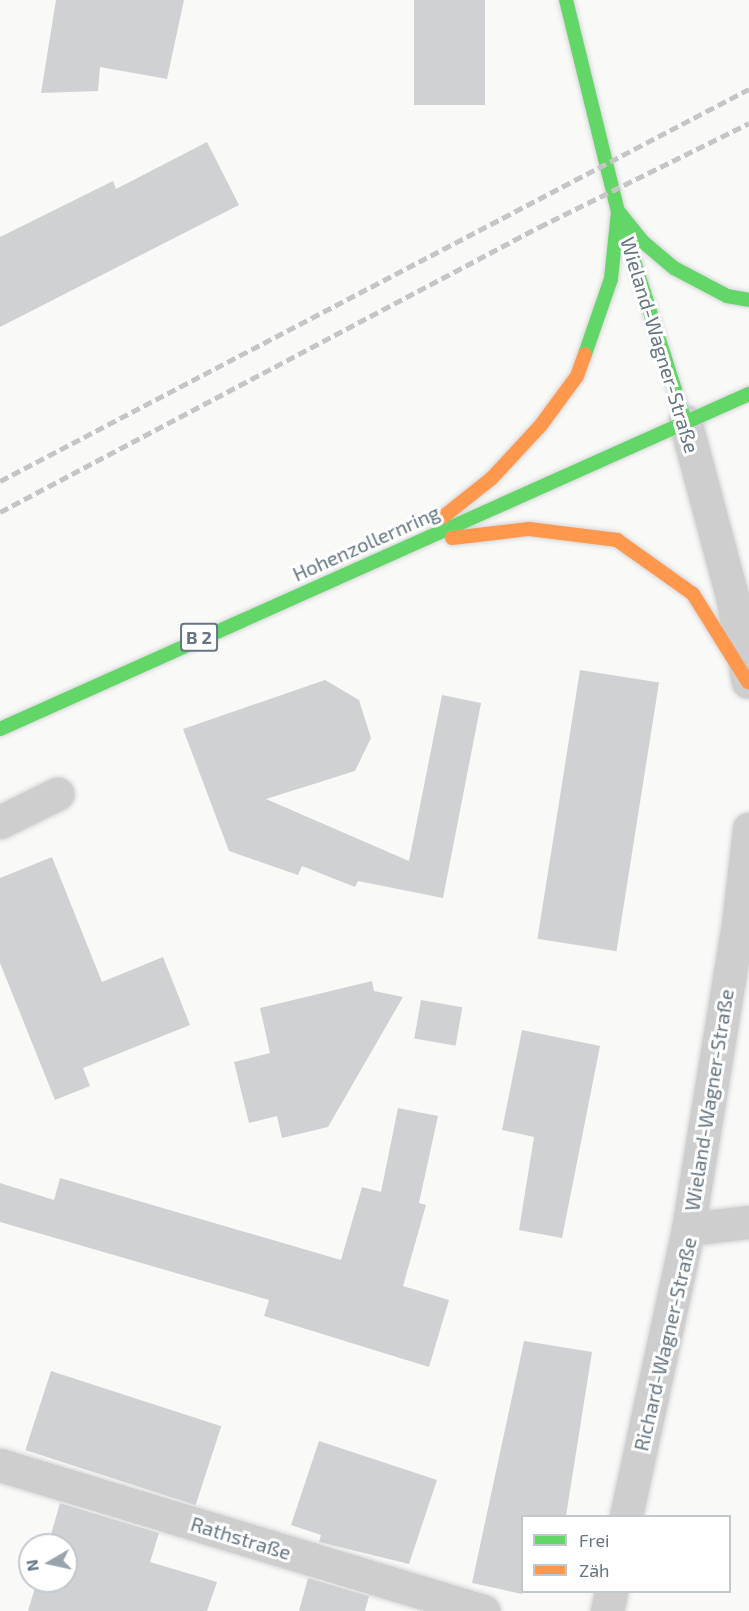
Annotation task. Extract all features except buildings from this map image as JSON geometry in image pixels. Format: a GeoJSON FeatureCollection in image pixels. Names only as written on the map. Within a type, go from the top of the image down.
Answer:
{"type":"FeatureCollection","features":[{"type":"Feature","properties":{"kind":"main road","name":"Wieland-Wagner-Straße"},"geometry":{"type":"LineString","coordinates":[[566,0],[618,211],[685,422]]}},
{"type":"Feature","properties":{"kind":"main road"},"geometry":{"type":"LineString","coordinates":[[618,211],[642,241],[674,268],[727,296],[749,300]]}},
{"type":"Feature","properties":{"kind":"main road"},"geometry":{"type":"LineString","coordinates":[[401,549],[491,479],[541,425],[577,376],[611,279],[618,211]]}},
{"type":"Feature","properties":{"kind":"main road","name":"Hohenzollernring"},"geometry":{"type":"LineString","coordinates":[[0,729],[749,394]]}},
{"type":"Feature","properties":{"kind":"main road"},"geometry":{"type":"LineString","coordinates":[[401,549],[470,534],[529,529],[582,532],[617,540],[693,594],[748,682]]}},
{"type":"Feature","properties":{"kind":"street","name":"Wieland-Wagner-Straße"},"geometry":{"type":"LineString","coordinates":[[685,422],[732,596],[749,691]]}},
{"type":"Feature","properties":{"kind":"street"},"geometry":{"type":"LineString","coordinates":[[0,822],[57,794]]}},
{"type":"Feature","properties":{"kind":"street","name":"Wieland-Wagner-Straße"},"geometry":{"type":"LineString","coordinates":[[688,1229],[738,924],[749,829]]}},
{"type":"Feature","properties":{"kind":"street","name":"Richard-Wagner-Straße"},"geometry":{"type":"LineString","coordinates":[[626,1515],[688,1229],[749,1222]]}},
{"type":"Feature","properties":{"kind":"street","name":"Rathstraße"},"geometry":{"type":"LineString","coordinates":[[1,1471],[483,1611]]}},
{"type":"Feature","properties":{"kind":"street"},"geometry":{"type":"LineString","coordinates":[[607,1611],[611,1593]]}},
{"type":"Feature","properties":{"kind":"railway"},"geometry":{"type":"LineString","coordinates":[[0,481],[749,89]]}},
{"type":"Feature","properties":{"kind":"railway"},"geometry":{"type":"LineString","coordinates":[[0,512],[539,227],[749,123]]}},
{"type":"Feature","properties":{"kind":"traffic: fast"},"geometry":{"type":"LineString","coordinates":[[566,0],[618,211],[685,421]]}},
{"type":"Feature","properties":{"kind":"traffic: fast"},"geometry":{"type":"LineString","coordinates":[[618,211],[642,241],[674,268],[727,296],[749,300]]}},
{"type":"Feature","properties":{"kind":"traffic: fast"},"geometry":{"type":"LineString","coordinates":[[585,354],[611,279],[618,211]]}},
{"type":"Feature","properties":{"kind":"traffic: fast"},"geometry":{"type":"LineString","coordinates":[[0,729],[749,394]]}},
{"type":"Feature","properties":{"kind":"traffic: slow"},"geometry":{"type":"LineString","coordinates":[[443,517],[491,479],[541,425],[577,376],[585,354]]}},
{"type":"Feature","properties":{"kind":"traffic: slow"},"geometry":{"type":"LineString","coordinates":[[452,538],[529,529],[617,540],[693,594],[748,682]]}}]}
